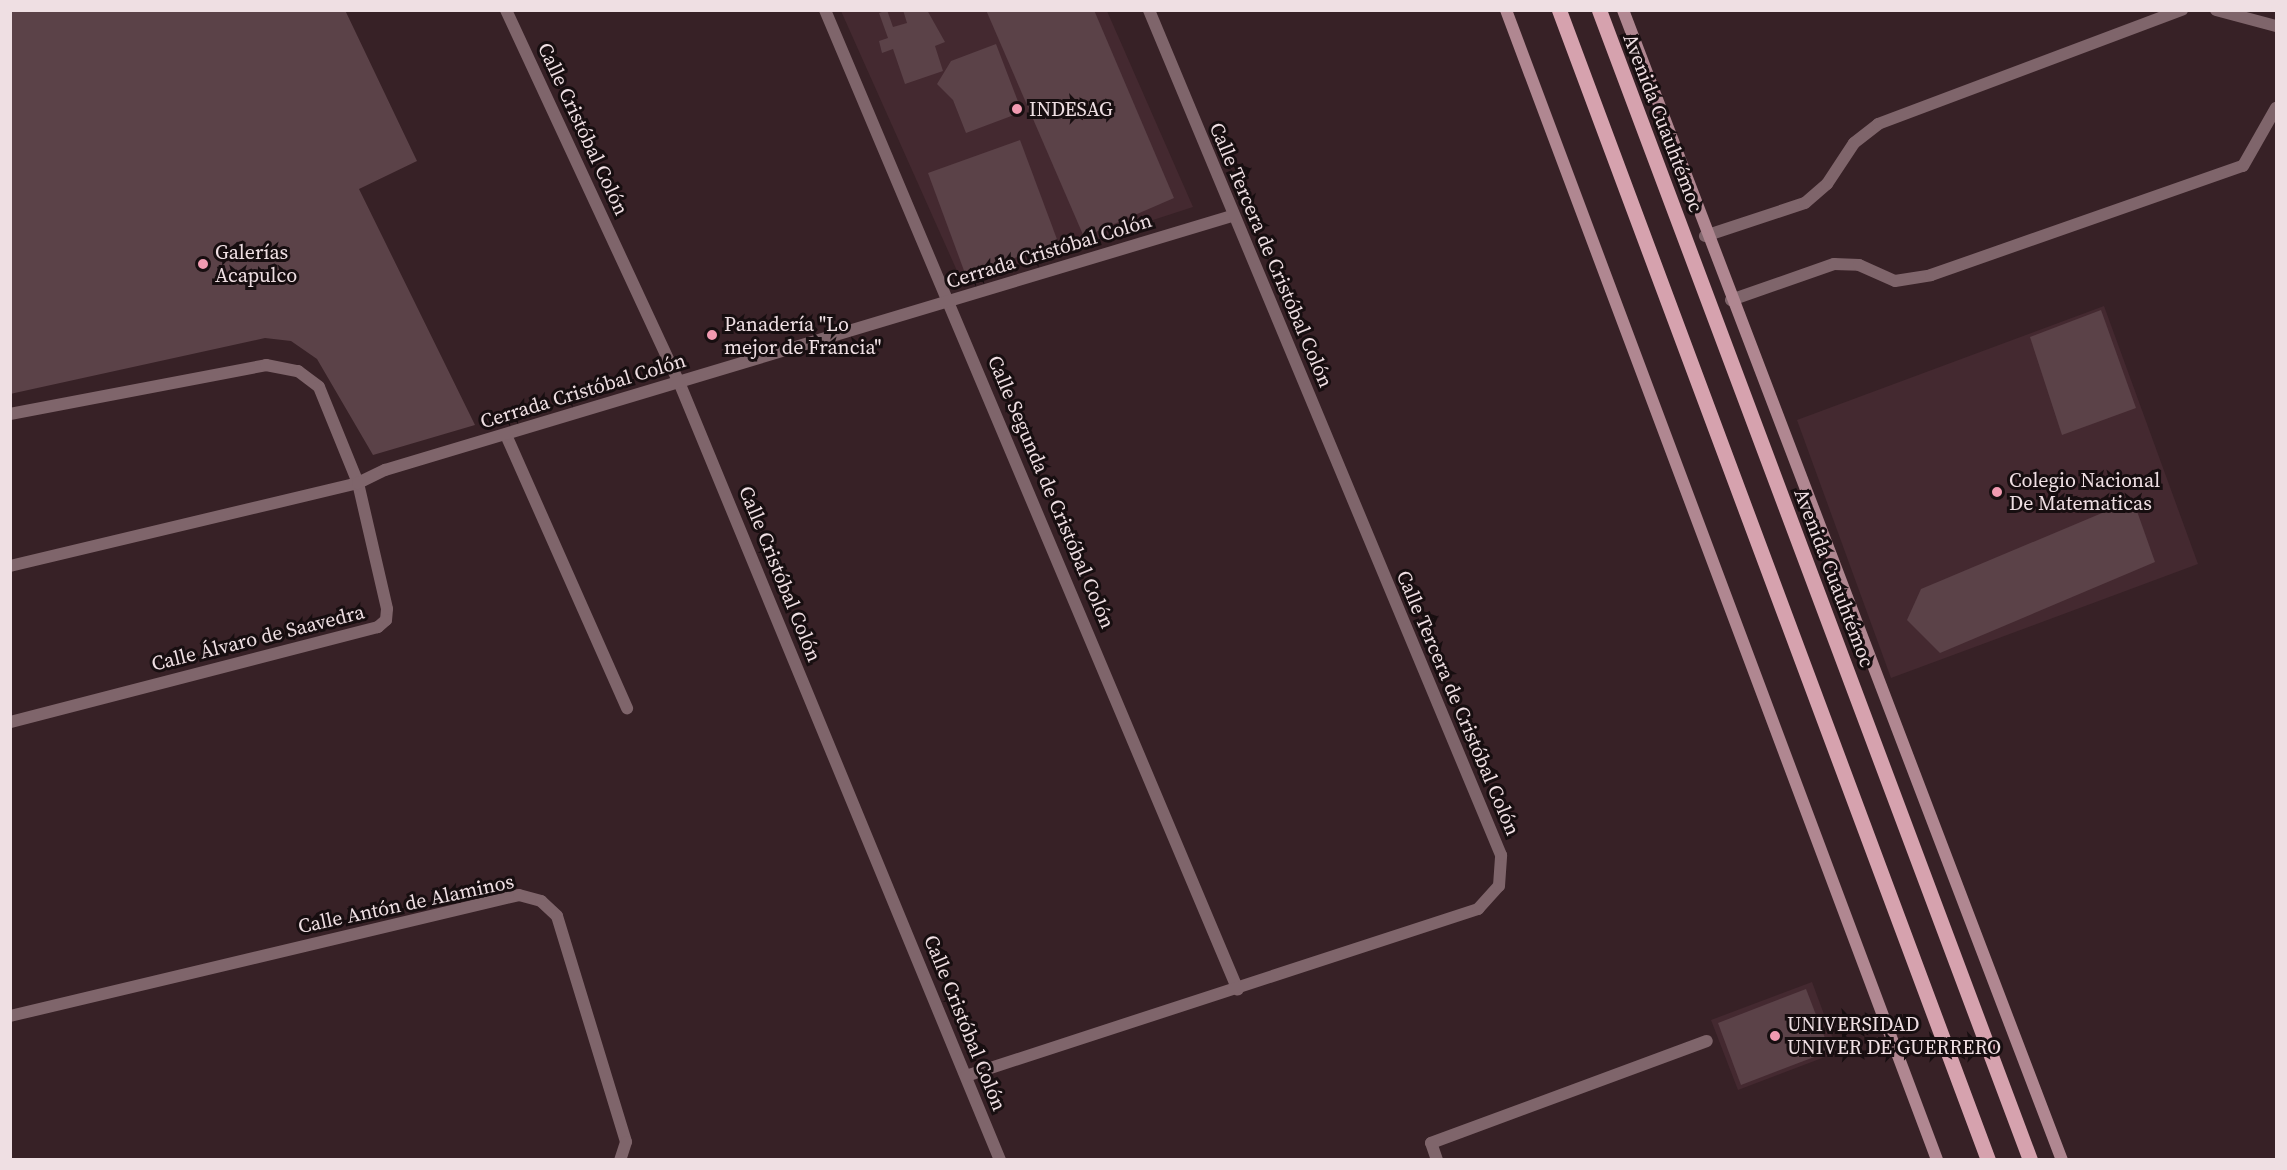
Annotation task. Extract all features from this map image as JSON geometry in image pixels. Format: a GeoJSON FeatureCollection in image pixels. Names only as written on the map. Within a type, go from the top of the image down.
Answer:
{"type":"FeatureCollection","features":[{"type":"Feature","properties":{"kind":"main road"},"geometry":{"type":"LineString","coordinates":[[1559,10],[1988,1160]]}},
{"type":"Feature","properties":{"kind":"main road","name":"Avenida Cuauhtémoc"},"geometry":{"type":"LineString","coordinates":[[1599,10],[2030,1160]]}},
{"type":"Feature","properties":{"kind":"street","name":"Calle Cristóbal Colón"},"geometry":{"type":"LineString","coordinates":[[506,10],[680,382],[1000,1160]]}},
{"type":"Feature","properties":{"kind":"street","name":"Calle Segunda de Cristóbal Colón"},"geometry":{"type":"LineString","coordinates":[[825,10],[951,301],[1238,990]]}},
{"type":"Feature","properties":{"kind":"street","name":"Calle Tercera de Cristóbal Colón"},"geometry":{"type":"LineString","coordinates":[[966,1076],[1238,990],[1478,909],[1499,886],[1501,855],[1232,216],[1149,10]]}},
{"type":"Feature","properties":{"kind":"street"},"geometry":{"type":"LineString","coordinates":[[1506,10],[1937,1160]]}},
{"type":"Feature","properties":{"kind":"street"},"geometry":{"type":"LineString","coordinates":[[1705,236],[1805,203],[1827,184],[1854,143],[1878,124],[2182,10]]}},
{"type":"Feature","properties":{"kind":"street"},"geometry":{"type":"LineString","coordinates":[[2216,10],[2277,26]]}},
{"type":"Feature","properties":{"kind":"street"},"geometry":{"type":"LineString","coordinates":[[1626,11],[1705,236],[2062,1160]]}},
{"type":"Feature","properties":{"kind":"street"},"geometry":{"type":"LineString","coordinates":[[1731,300],[1834,264],[1859,265],[1895,281],[1931,275],[2221,174],[2243,166],[2277,108]]}},
{"type":"Feature","properties":{"kind":"street","name":"Cerrada Cristóbal Colón"},"geometry":{"type":"LineString","coordinates":[[10,566],[358,483],[506,435],[1232,216]]}},
{"type":"Feature","properties":{"kind":"street","name":"Calle Álvaro de Saavedra"},"geometry":{"type":"LineString","coordinates":[[10,414],[266,365],[298,371],[319,387],[358,483],[387,609],[386,620],[378,627],[10,722]]}},
{"type":"Feature","properties":{"kind":"street"},"geometry":{"type":"LineString","coordinates":[[506,435],[627,708]]}},
{"type":"Feature","properties":{"kind":"street","name":"Calle Antón de Alaminos"},"geometry":{"type":"LineString","coordinates":[[10,1016],[519,895],[541,901],[557,916],[626,1142],[620,1160]]}},
{"type":"Feature","properties":{"kind":"street"},"geometry":{"type":"LineString","coordinates":[[1437,1160],[1431,1143],[1707,1041]]}},
{"type":"Feature","properties":{"kind":"shaded area","name":"INDESAG"},"geometry":{"type":"Polygon","coordinates":[[[841,11],[1107,11],[1193,207],[962,282],[841,11]]]}},
{"type":"Feature","properties":{"kind":"shaded area","name":"Colegio Nacional De Matematicas"},"geometry":{"type":"Polygon","coordinates":[[[2104,306],[2198,564],[1891,678],[1797,420],[2104,306]]]}},
{"type":"Feature","properties":{"kind":"shaded area","name":"UNIVERSIDAD UNIVER DE GUERRERO"},"geometry":{"type":"Polygon","coordinates":[[[1812,982],[1838,1052],[1738,1090],[1711,1020],[1812,982]]]}},
{"type":"Feature","properties":{"kind":"building","name":"Galerías Acapulco"},"geometry":{"type":"Polygon","coordinates":[[[10,10],[345,10],[417,161],[359,189],[475,425],[373,455],[317,359],[291,341],[265,338],[10,394],[10,10]]]}},
{"type":"Feature","properties":{"kind":"building"},"geometry":{"type":"Polygon","coordinates":[[[887,10],[893,27],[907,23],[903,10],[927,10],[945,42],[935,46],[943,71],[905,84],[893,49],[882,53],[879,41],[888,38],[879,13],[887,10]]]}},
{"type":"Feature","properties":{"kind":"building"},"geometry":{"type":"Polygon","coordinates":[[[986,10],[1094,10],[1174,198],[1084,237],[986,10]]]}},
{"type":"Feature","properties":{"kind":"building"},"geometry":{"type":"Polygon","coordinates":[[[996,44],[1022,112],[966,133],[953,100],[937,84],[951,61],[996,44]]]}},
{"type":"Feature","properties":{"kind":"building"},"geometry":{"type":"Polygon","coordinates":[[[1020,140],[1058,242],[966,276],[928,173],[1020,140]]]}},
{"type":"Feature","properties":{"kind":"building"},"geometry":{"type":"Polygon","coordinates":[[[2101,310],[2136,408],[2062,435],[2030,337],[2101,310]]]}},
{"type":"Feature","properties":{"kind":"building"},"geometry":{"type":"Polygon","coordinates":[[[2133,500],[2155,562],[1940,653],[1907,620],[1921,589],[2133,500]]]}},
{"type":"Feature","properties":{"kind":"building","name":"UNIVERSIDAD UNIVER DE GUERRERO"},"geometry":{"type":"Polygon","coordinates":[[[1806,989],[1830,1051],[1741,1085],[1718,1023],[1806,989]]]}},
{"type":"Feature","properties":{"kind":"place","name":"INDESAG"},"geometry":{"type":"Point","coordinates":[1017,109]}},
{"type":"Feature","properties":{"kind":"place","name":"Galerías Acapulco"},"geometry":{"type":"Point","coordinates":[203,264]}},
{"type":"Feature","properties":{"kind":"place","name":"Panadería \"Lo mejor de Francia\""},"geometry":{"type":"Point","coordinates":[712,335]}},
{"type":"Feature","properties":{"kind":"place","name":"Colegio Nacional De Matematicas"},"geometry":{"type":"Point","coordinates":[1997,492]}},
{"type":"Feature","properties":{"kind":"place","name":"UNIVERSIDAD UNIVER DE GUERRERO"},"geometry":{"type":"Point","coordinates":[1775,1036]}}]}
